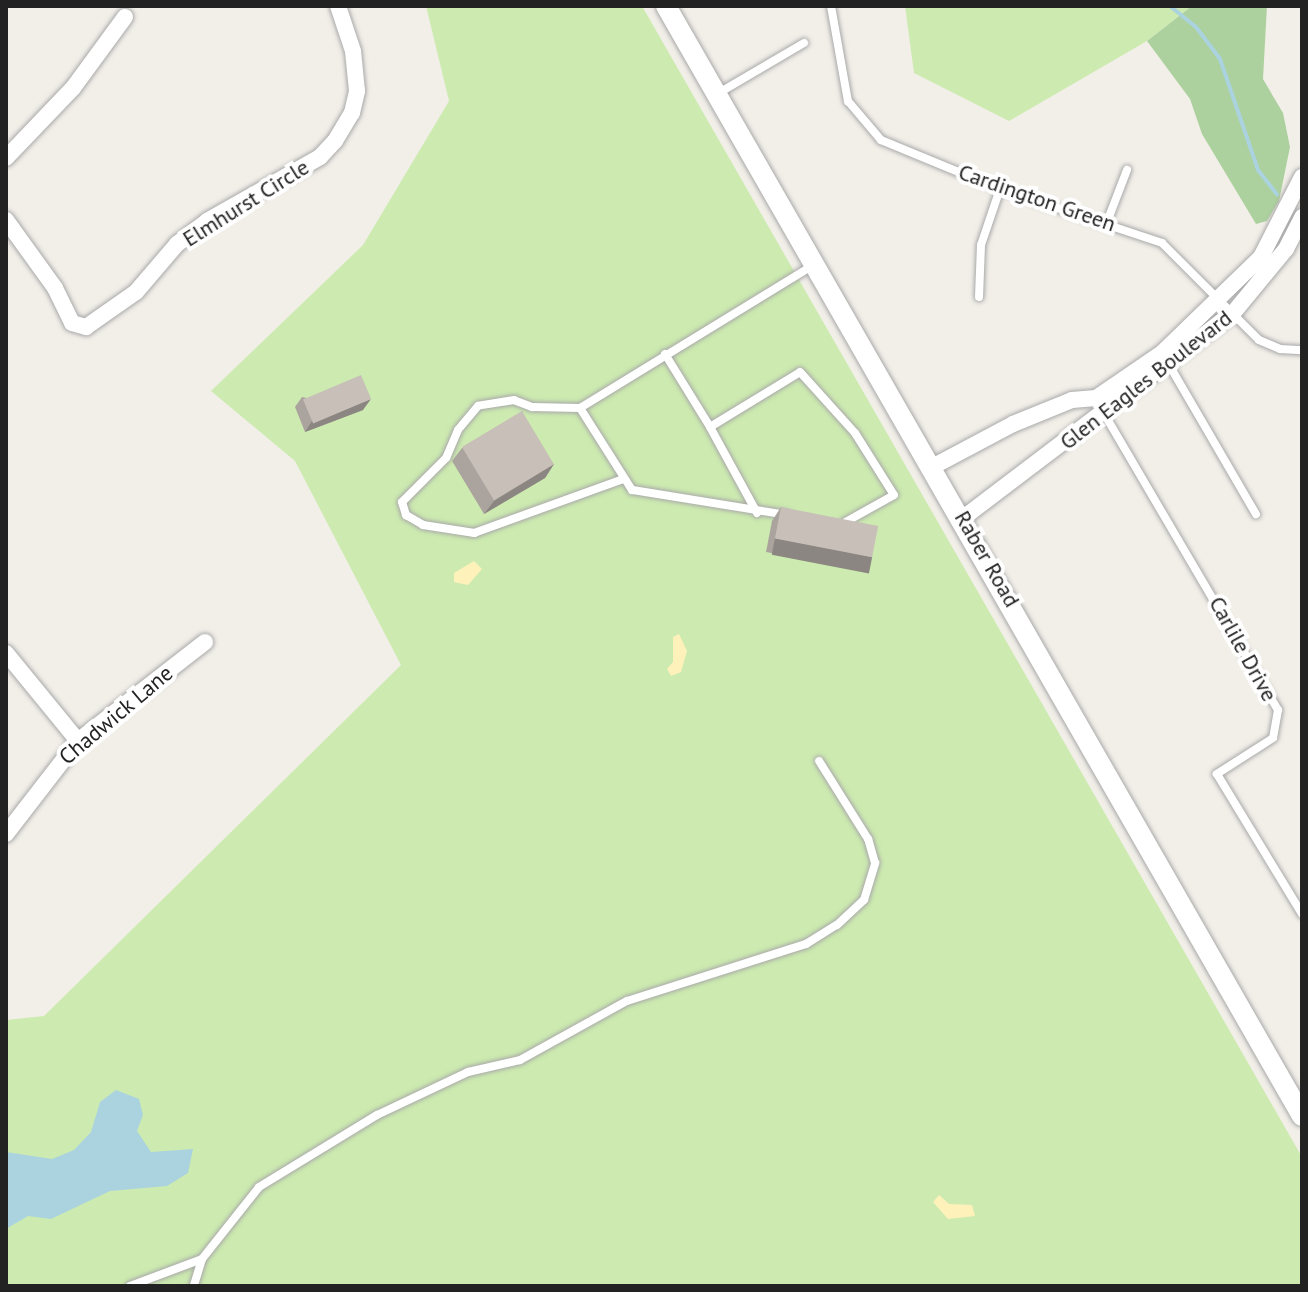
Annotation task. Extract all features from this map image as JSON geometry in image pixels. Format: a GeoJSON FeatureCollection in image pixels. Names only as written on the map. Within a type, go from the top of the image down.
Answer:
{"type":"FeatureCollection","features":[{"type":"Feature","properties":{"kind":"street","name":"Elmhurst Circle"},"geometry":{"type":"LineString","coordinates":[[6,220],[55,288],[72,323],[86,327],[136,292],[177,244],[207,221],[320,157],[335,141],[352,113],[357,91],[353,51],[338,6]]}},
{"type":"Feature","properties":{"kind":"street","name":"Raber Road"},"geometry":{"type":"LineString","coordinates":[[666,6],[934,466],[1302,1116]]}},
{"type":"Feature","properties":{"kind":"street"},"geometry":{"type":"LineString","coordinates":[[6,158],[73,88],[125,17]]}},
{"type":"Feature","properties":{"kind":"street","name":"Glen Eagles Boulevard"},"geometry":{"type":"LineString","coordinates":[[1228,305],[1261,257],[1302,177]]}},
{"type":"Feature","properties":{"kind":"street","name":"Glen Eagles Boulevard"},"geometry":{"type":"LineString","coordinates":[[963,518],[1104,414],[1228,305],[1286,249],[1302,217]]}},
{"type":"Feature","properties":{"kind":"street","name":"Glen Eagles Boulevard"},"geometry":{"type":"LineString","coordinates":[[934,466],[1013,424],[1072,400],[1096,398],[1166,359]]}},
{"type":"Feature","properties":{"kind":"street","name":"Chadwick Lane"},"geometry":{"type":"LineString","coordinates":[[6,834],[78,741],[205,642]]}},
{"type":"Feature","properties":{"kind":"street"},"geometry":{"type":"LineString","coordinates":[[6,653],[78,741]]}},
{"type":"Feature","properties":{"kind":"lane","name":"Cardington Green"},"geometry":{"type":"LineString","coordinates":[[831,6],[843,86],[867,129],[1000,189],[1107,222],[1162,243],[1269,346],[1302,350]]}},
{"type":"Feature","properties":{"kind":"lane"},"geometry":{"type":"LineString","coordinates":[[716,95],[804,43]]}},
{"type":"Feature","properties":{"kind":"lane"},"geometry":{"type":"LineString","coordinates":[[1107,222],[1127,170]]}},
{"type":"Feature","properties":{"kind":"lane"},"geometry":{"type":"LineString","coordinates":[[979,297],[981,245],[1000,189]]}},
{"type":"Feature","properties":{"kind":"lane"},"geometry":{"type":"LineString","coordinates":[[623,479],[474,533],[423,525],[406,515],[402,502],[446,458],[458,430],[478,406],[514,400],[532,407],[580,408],[816,264]]}},
{"type":"Feature","properties":{"kind":"lane"},"geometry":{"type":"LineString","coordinates":[[665,354],[757,513]]}},
{"type":"Feature","properties":{"kind":"lane"},"geometry":{"type":"LineString","coordinates":[[1166,359],[1256,514]]}},
{"type":"Feature","properties":{"kind":"lane"},"geometry":{"type":"LineString","coordinates":[[710,427],[800,372],[855,433],[894,495],[847,524],[835,522]]}},
{"type":"Feature","properties":{"kind":"lane"},"geometry":{"type":"LineString","coordinates":[[1096,398],[1104,414]]}},
{"type":"Feature","properties":{"kind":"lane"},"geometry":{"type":"LineString","coordinates":[[580,408],[632,490],[757,513],[798,516]]}},
{"type":"Feature","properties":{"kind":"lane","name":"Carlile Drive"},"geometry":{"type":"LineString","coordinates":[[1104,414],[1175,529],[1278,710],[1273,738],[1217,774],[1302,914]]}},
{"type":"Feature","properties":{"kind":"lane"},"geometry":{"type":"LineString","coordinates":[[194,1286],[202,1259],[259,1187],[377,1115],[468,1072],[520,1060],[627,1001],[806,944],[837,925],[864,900],[875,863],[868,839],[819,761]]}},
{"type":"Feature","properties":{"kind":"lane"},"geometry":{"type":"LineString","coordinates":[[130,1286],[202,1259]]}},
{"type":"Feature","properties":{"kind":"green space"},"geometry":{"type":"Polygon","coordinates":[[[426,6],[642,6],[1302,1157],[1302,1286],[6,1286],[6,1020],[44,1016],[401,665],[295,461],[211,391],[363,245],[449,101],[426,6]]]}},
{"type":"Feature","properties":{"kind":"green space"},"geometry":{"type":"Polygon","coordinates":[[[905,6],[1192,6],[1147,41],[1009,121],[914,73],[905,6]]]}},
{"type":"Feature","properties":{"kind":"green space"},"geometry":{"type":"Polygon","coordinates":[[[1192,6],[1267,6],[1263,79],[1283,113],[1290,147],[1279,201],[1267,221],[1256,224],[1202,134],[1190,99],[1147,41],[1192,6]]]}},
{"type":"Feature","properties":{"kind":"sand"},"geometry":{"type":"Polygon","coordinates":[[[474,561],[482,569],[468,585],[454,582],[454,573],[474,561]]]}},
{"type":"Feature","properties":{"kind":"sand"},"geometry":{"type":"Polygon","coordinates":[[[679,634],[687,651],[681,672],[671,676],[667,669],[673,662],[673,637],[679,634]]]}},
{"type":"Feature","properties":{"kind":"sand"},"geometry":{"type":"Polygon","coordinates":[[[939,1195],[949,1204],[972,1205],[975,1216],[948,1219],[933,1202],[939,1195]]]}},
{"type":"Feature","properties":{"kind":"water"},"geometry":{"type":"Polygon","coordinates":[[[116,1090],[139,1099],[143,1115],[137,1131],[151,1152],[193,1149],[188,1173],[167,1186],[110,1191],[51,1219],[28,1216],[6,1229],[6,1152],[52,1159],[74,1150],[91,1132],[100,1102],[116,1090]]]}},
{"type":"Feature","properties":{"kind":"building"},"geometry":{"type":"Polygon","coordinates":[[[361,375],[371,399],[313,424],[303,400],[361,375]]]}},
{"type":"Feature","properties":{"kind":"building"},"geometry":{"type":"Polygon","coordinates":[[[522,411],[554,464],[494,500],[462,447],[522,411]]]}},
{"type":"Feature","properties":{"kind":"building"},"geometry":{"type":"Polygon","coordinates":[[[781,507],[878,526],[872,557],[775,538],[781,507]]]}},
{"type":"Feature","properties":{"kind":"waterway"},"geometry":{"type":"LineString","coordinates":[[1170,6],[1196,27],[1220,59],[1258,170],[1277,194]]}}]}
